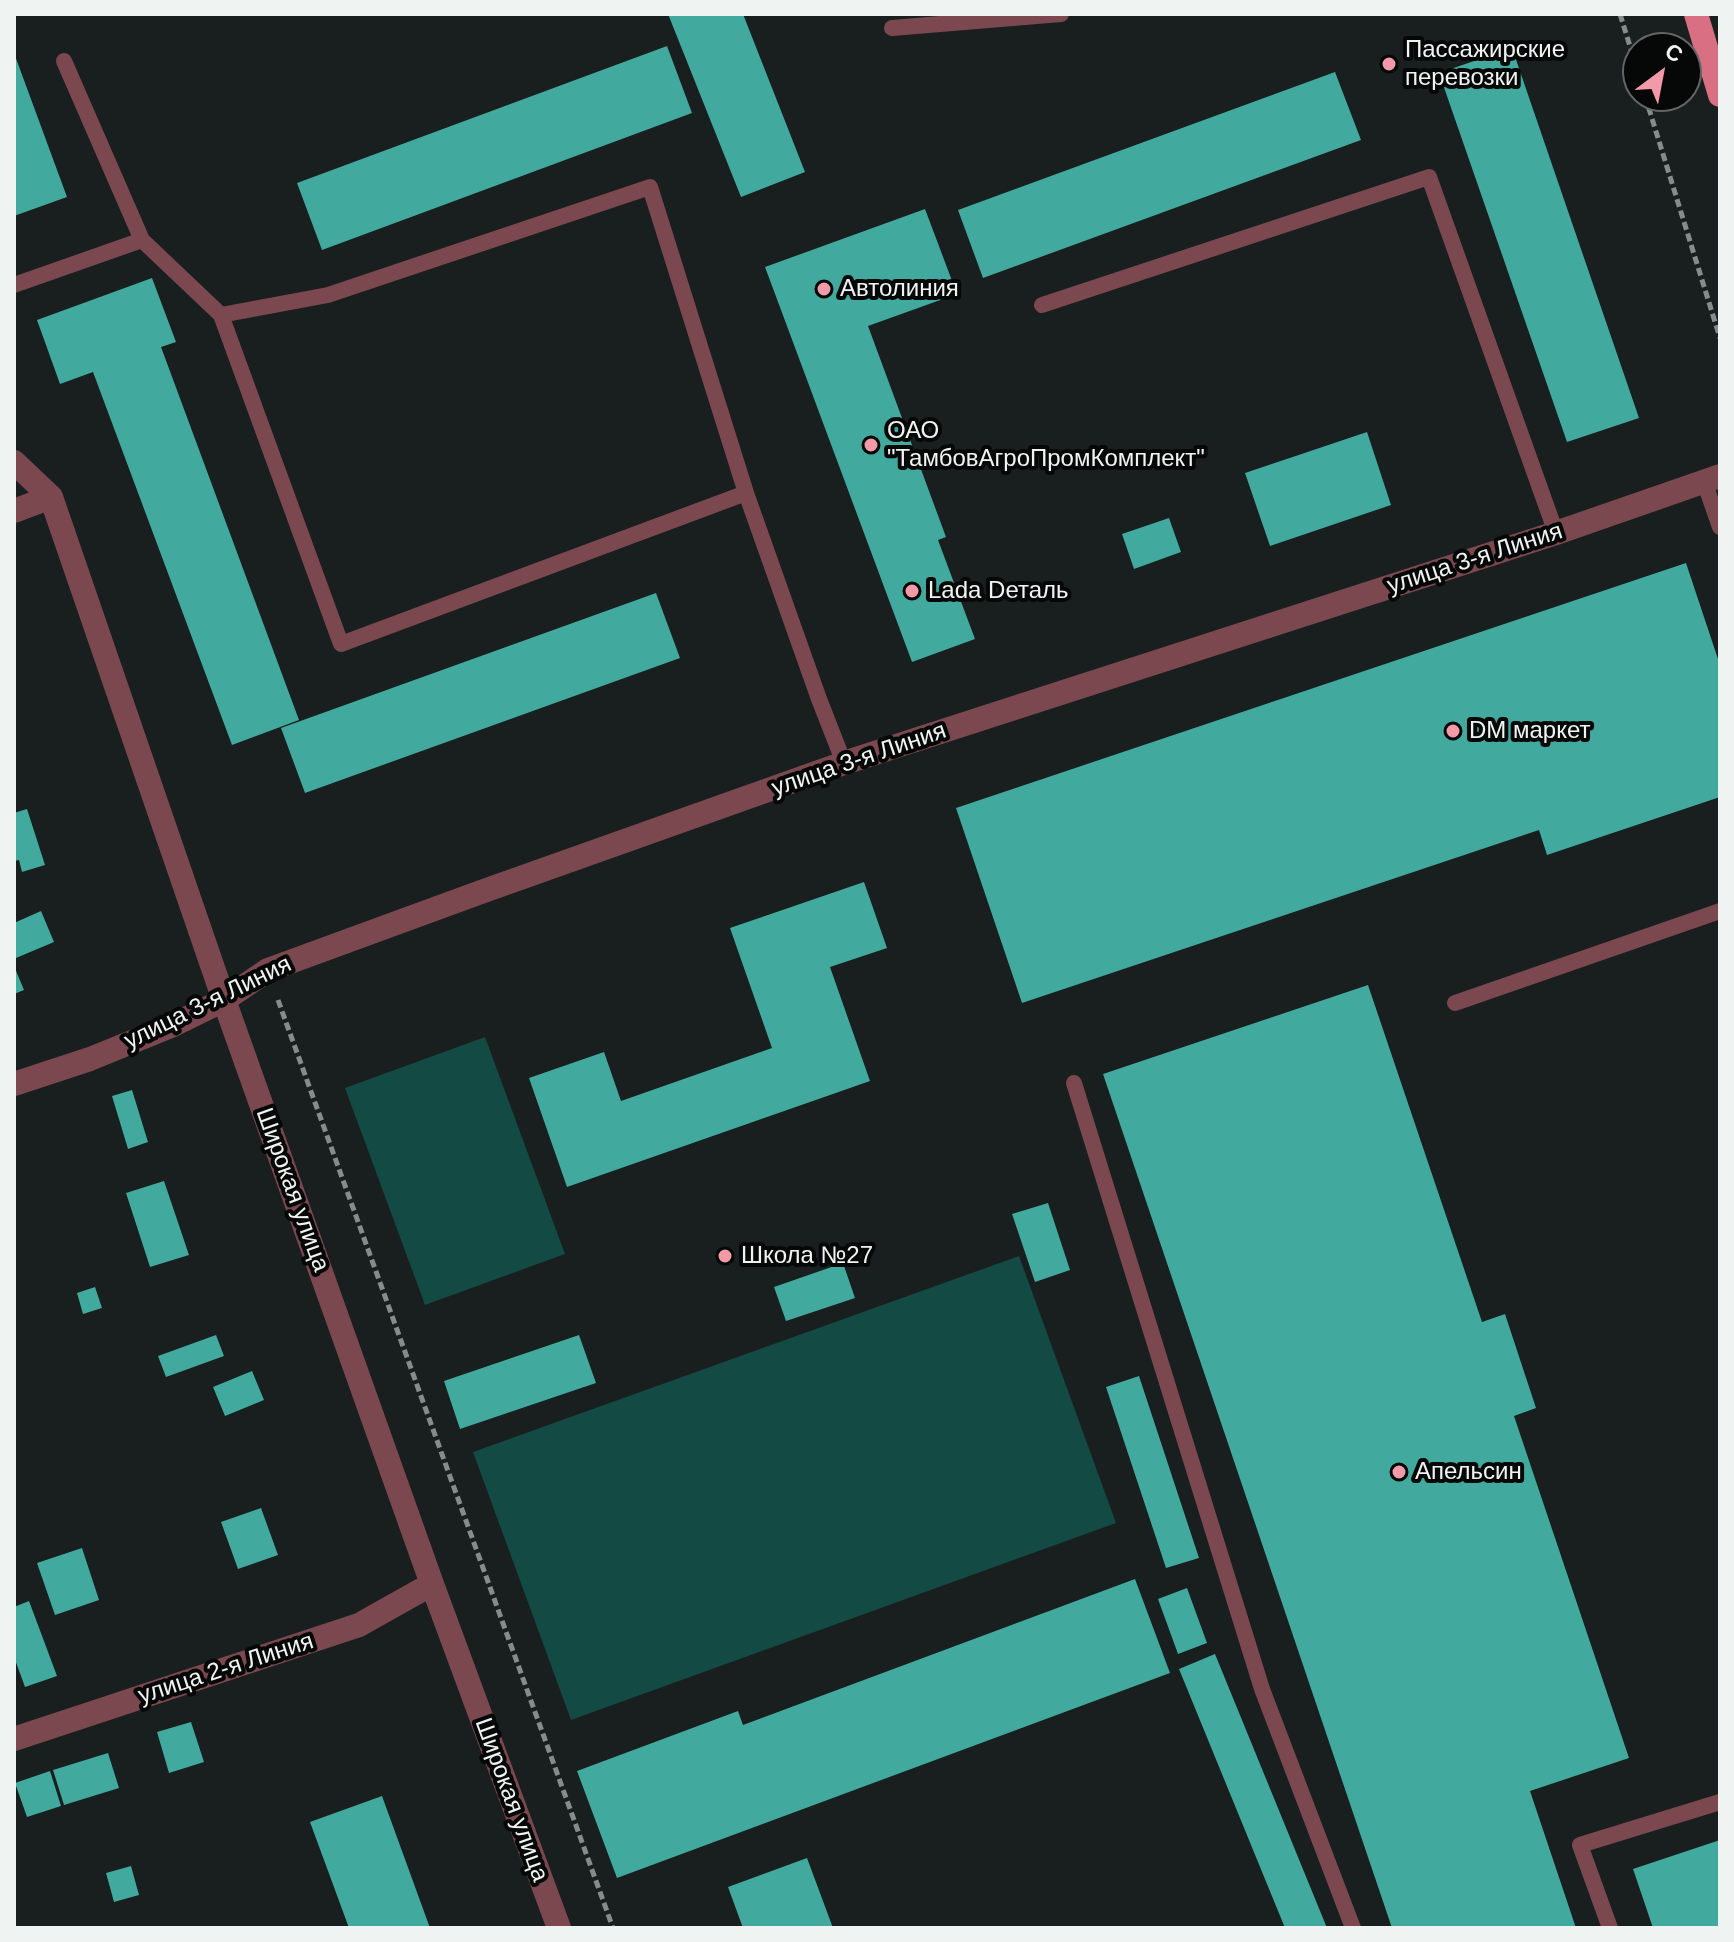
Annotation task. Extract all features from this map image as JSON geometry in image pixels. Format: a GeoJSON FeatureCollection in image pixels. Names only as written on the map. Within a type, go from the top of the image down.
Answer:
{"type":"FeatureCollection","features":[{"type":"Feature","properties":{"kind":"main road"},"geometry":{"type":"LineString","coordinates":[[1696,14],[1720,95]]}},
{"type":"Feature","properties":{"kind":"street","name":"Широкая улица"},"geometry":{"type":"LineString","coordinates":[[14,462],[51,497],[224,1000],[432,1584],[559,1928]]}},
{"type":"Feature","properties":{"kind":"street","name":"улица 3-я Линия"},"geometry":{"type":"LineString","coordinates":[[14,1084],[90,1059],[171,1026],[224,1000],[268,970],[844,763],[1556,533],[1712,478]]}},
{"type":"Feature","properties":{"kind":"street"},"geometry":{"type":"LineString","coordinates":[[14,511],[51,497]]}},
{"type":"Feature","properties":{"kind":"street","name":"улица 2-я Линия"},"geometry":{"type":"LineString","coordinates":[[14,1739],[359,1625],[432,1584]]}},
{"type":"Feature","properties":{"kind":"lane"},"geometry":{"type":"LineString","coordinates":[[892,28],[1061,14]]}},
{"type":"Feature","properties":{"kind":"lane"},"geometry":{"type":"LineString","coordinates":[[64,61],[142,240],[221,315],[341,644],[746,493]]}},
{"type":"Feature","properties":{"kind":"lane"},"geometry":{"type":"LineString","coordinates":[[1042,305],[1429,177],[1556,533]]}},
{"type":"Feature","properties":{"kind":"lane"},"geometry":{"type":"LineString","coordinates":[[221,315],[328,295],[650,187],[746,493],[844,763]]}},
{"type":"Feature","properties":{"kind":"lane"},"geometry":{"type":"LineString","coordinates":[[14,285],[142,240]]}},
{"type":"Feature","properties":{"kind":"lane"},"geometry":{"type":"LineString","coordinates":[[1712,478],[1720,527]]}},
{"type":"Feature","properties":{"kind":"lane"},"geometry":{"type":"LineString","coordinates":[[1455,1003],[1720,911]]}},
{"type":"Feature","properties":{"kind":"lane"},"geometry":{"type":"LineString","coordinates":[[1074,1083],[1262,1689],[1353,1928]]}},
{"type":"Feature","properties":{"kind":"lane"},"geometry":{"type":"LineString","coordinates":[[1610,1928],[1580,1845],[1720,1802]]}},
{"type":"Feature","properties":{"kind":"path"},"geometry":{"type":"LineString","coordinates":[[1650,112],[1720,338]]}},
{"type":"Feature","properties":{"kind":"path"},"geometry":{"type":"LineString","coordinates":[[268,970],[613,1928]]}},
{"type":"Feature","properties":{"kind":"green space"},"geometry":{"type":"Polygon","coordinates":[[[485,1037],[565,1254],[425,1305],[345,1088],[485,1037]]]}},
{"type":"Feature","properties":{"kind":"green space"},"geometry":{"type":"Polygon","coordinates":[[[1019,1256],[1116,1523],[571,1720],[473,1452],[1019,1256]]]}},
{"type":"Feature","properties":{"kind":"building"},"geometry":{"type":"Polygon","coordinates":[[[668,14],[743,14],[805,172],[741,197],[668,14]]]}},
{"type":"Feature","properties":{"kind":"building"},"geometry":{"type":"Polygon","coordinates":[[[667,46],[692,113],[322,250],[297,183],[667,46]]]}},
{"type":"Feature","properties":{"kind":"building"},"geometry":{"type":"Polygon","coordinates":[[[1512,48],[1639,418],[1567,442],[1439,73],[1512,48]]]}},
{"type":"Feature","properties":{"kind":"building"},"geometry":{"type":"Polygon","coordinates":[[[14,53],[67,197],[14,216],[14,53]]]}},
{"type":"Feature","properties":{"kind":"building"},"geometry":{"type":"Polygon","coordinates":[[[1335,72],[1361,140],[983,278],[958,210],[1335,72]]]}},
{"type":"Feature","properties":{"kind":"building","name":"ОАО \"ТамбовАгроПромКомплект\""},"geometry":{"type":"Polygon","coordinates":[[[925,209],[957,294],[868,326],[946,537],[938,540],[975,639],[912,662],[765,267],[925,209]]]}},
{"type":"Feature","properties":{"kind":"building"},"geometry":{"type":"Polygon","coordinates":[[[152,278],[176,342],[161,347],[299,720],[232,745],[93,372],[60,384],[37,320],[152,278]]]}},
{"type":"Feature","properties":{"kind":"building"},"geometry":{"type":"Polygon","coordinates":[[[1367,432],[1391,505],[1270,546],[1245,473],[1367,432]]]}},
{"type":"Feature","properties":{"kind":"building"},"geometry":{"type":"Polygon","coordinates":[[[1169,518],[1181,552],[1134,569],[1122,534],[1169,518]]]}},
{"type":"Feature","properties":{"kind":"building","name":"DM маркет"},"geometry":{"type":"Polygon","coordinates":[[[1686,563],[1720,665],[1720,797],[1547,855],[1539,830],[1022,1003],[956,808],[1686,563]]]}},
{"type":"Feature","properties":{"kind":"building"},"geometry":{"type":"Polygon","coordinates":[[[656,593],[680,658],[305,793],[281,728],[656,593]]]}},
{"type":"Feature","properties":{"kind":"building"},"geometry":{"type":"Polygon","coordinates":[[[27,809],[45,865],[22,872],[19,860],[14,861],[14,813],[27,809]]]}},
{"type":"Feature","properties":{"kind":"building"},"geometry":{"type":"Polygon","coordinates":[[[864,882],[887,948],[830,967],[870,1081],[567,1187],[529,1078],[604,1052],[621,1101],[772,1048],[730,928],[864,882]]]}},
{"type":"Feature","properties":{"kind":"building"},"geometry":{"type":"Polygon","coordinates":[[[41,911],[54,942],[16,958],[14,923],[41,911]]]}},
{"type":"Feature","properties":{"kind":"building"},"geometry":{"type":"Polygon","coordinates":[[[14,966],[24,990],[14,994],[14,966]]]}},
{"type":"Feature","properties":{"kind":"building"},"geometry":{"type":"Polygon","coordinates":[[[1368,985],[1482,1322],[1505,1314],[1536,1408],[1514,1416],[1629,1758],[1530,1791],[1576,1928],[1392,1928],[1103,1074],[1368,985]]]}},
{"type":"Feature","properties":{"kind":"building"},"geometry":{"type":"Polygon","coordinates":[[[132,1090],[148,1142],[128,1149],[112,1096],[132,1090]]]}},
{"type":"Feature","properties":{"kind":"building"},"geometry":{"type":"Polygon","coordinates":[[[164,1181],[189,1255],[150,1267],[126,1193],[164,1181]]]}},
{"type":"Feature","properties":{"kind":"building"},"geometry":{"type":"Polygon","coordinates":[[[1048,1203],[1070,1270],[1035,1282],[1012,1214],[1048,1203]]]}},
{"type":"Feature","properties":{"kind":"building"},"geometry":{"type":"Polygon","coordinates":[[[843,1263],[855,1298],[786,1321],[774,1287],[843,1263]]]}},
{"type":"Feature","properties":{"kind":"building"},"geometry":{"type":"Polygon","coordinates":[[[95,1287],[102,1308],[83,1314],[77,1293],[95,1287]]]}},
{"type":"Feature","properties":{"kind":"building"},"geometry":{"type":"Polygon","coordinates":[[[216,1335],[224,1356],[166,1377],[158,1356],[216,1335]]]}},
{"type":"Feature","properties":{"kind":"building"},"geometry":{"type":"Polygon","coordinates":[[[579,1335],[596,1383],[460,1429],[444,1381],[579,1335]]]}},
{"type":"Feature","properties":{"kind":"building"},"geometry":{"type":"Polygon","coordinates":[[[252,1371],[264,1400],[225,1416],[213,1387],[252,1371]]]}},
{"type":"Feature","properties":{"kind":"building"},"geometry":{"type":"Polygon","coordinates":[[[1139,1376],[1199,1558],[1166,1568],[1106,1387],[1139,1376]]]}},
{"type":"Feature","properties":{"kind":"building"},"geometry":{"type":"Polygon","coordinates":[[[261,1508],[278,1555],[238,1569],[221,1522],[261,1508]]]}},
{"type":"Feature","properties":{"kind":"building"},"geometry":{"type":"Polygon","coordinates":[[[82,1548],[99,1600],[55,1615],[37,1563],[82,1548]]]}},
{"type":"Feature","properties":{"kind":"building"},"geometry":{"type":"Polygon","coordinates":[[[1135,1579],[1170,1673],[617,1878],[577,1771],[738,1711],[743,1725],[1135,1579]]]}},
{"type":"Feature","properties":{"kind":"building"},"geometry":{"type":"Polygon","coordinates":[[[1187,1588],[1207,1643],[1178,1654],[1158,1599],[1187,1588]]]}},
{"type":"Feature","properties":{"kind":"building"},"geometry":{"type":"Polygon","coordinates":[[[29,1601],[57,1676],[25,1687],[14,1657],[14,1607],[29,1601]]]}},
{"type":"Feature","properties":{"kind":"building"},"geometry":{"type":"Polygon","coordinates":[[[1215,1654],[1327,1928],[1285,1928],[1179,1669],[1215,1654]]]}},
{"type":"Feature","properties":{"kind":"building"},"geometry":{"type":"Polygon","coordinates":[[[191,1722],[204,1762],[169,1773],[157,1732],[191,1722]]]}},
{"type":"Feature","properties":{"kind":"building"},"geometry":{"type":"Polygon","coordinates":[[[108,1753],[119,1788],[64,1805],[53,1770],[108,1753]]]}},
{"type":"Feature","properties":{"kind":"building"},"geometry":{"type":"Polygon","coordinates":[[[50,1771],[61,1806],[27,1817],[15,1783],[50,1771]]]}},
{"type":"Feature","properties":{"kind":"building"},"geometry":{"type":"Polygon","coordinates":[[[382,1796],[430,1928],[349,1928],[310,1822],[382,1796]]]}},
{"type":"Feature","properties":{"kind":"building"},"geometry":{"type":"Polygon","coordinates":[[[1720,1840],[1720,1928],[1653,1928],[1633,1869],[1720,1840]]]}},
{"type":"Feature","properties":{"kind":"building"},"geometry":{"type":"Polygon","coordinates":[[[807,1858],[833,1928],[743,1928],[728,1887],[807,1858]]]}},
{"type":"Feature","properties":{"kind":"building"},"geometry":{"type":"Polygon","coordinates":[[[131,1866],[139,1895],[114,1902],[106,1873],[131,1866]]]}},
{"type":"Feature","properties":{"kind":"place","name":"Пассажирские перевозки"},"geometry":{"type":"Point","coordinates":[1389,64]}},
{"type":"Feature","properties":{"kind":"place","name":"Автолиния"},"geometry":{"type":"Point","coordinates":[824,289]}},
{"type":"Feature","properties":{"kind":"place","name":"ОАО \"ТамбовАгроПромКомплект\""},"geometry":{"type":"Point","coordinates":[871,445]}},
{"type":"Feature","properties":{"kind":"place","name":"Lada Dеталь"},"geometry":{"type":"Point","coordinates":[912,591]}},
{"type":"Feature","properties":{"kind":"place","name":"DM маркет"},"geometry":{"type":"Point","coordinates":[1453,731]}},
{"type":"Feature","properties":{"kind":"place","name":"Школа №27"},"geometry":{"type":"Point","coordinates":[725,1256]}},
{"type":"Feature","properties":{"kind":"place","name":"Апельсин"},"geometry":{"type":"Point","coordinates":[1399,1472]}}]}
